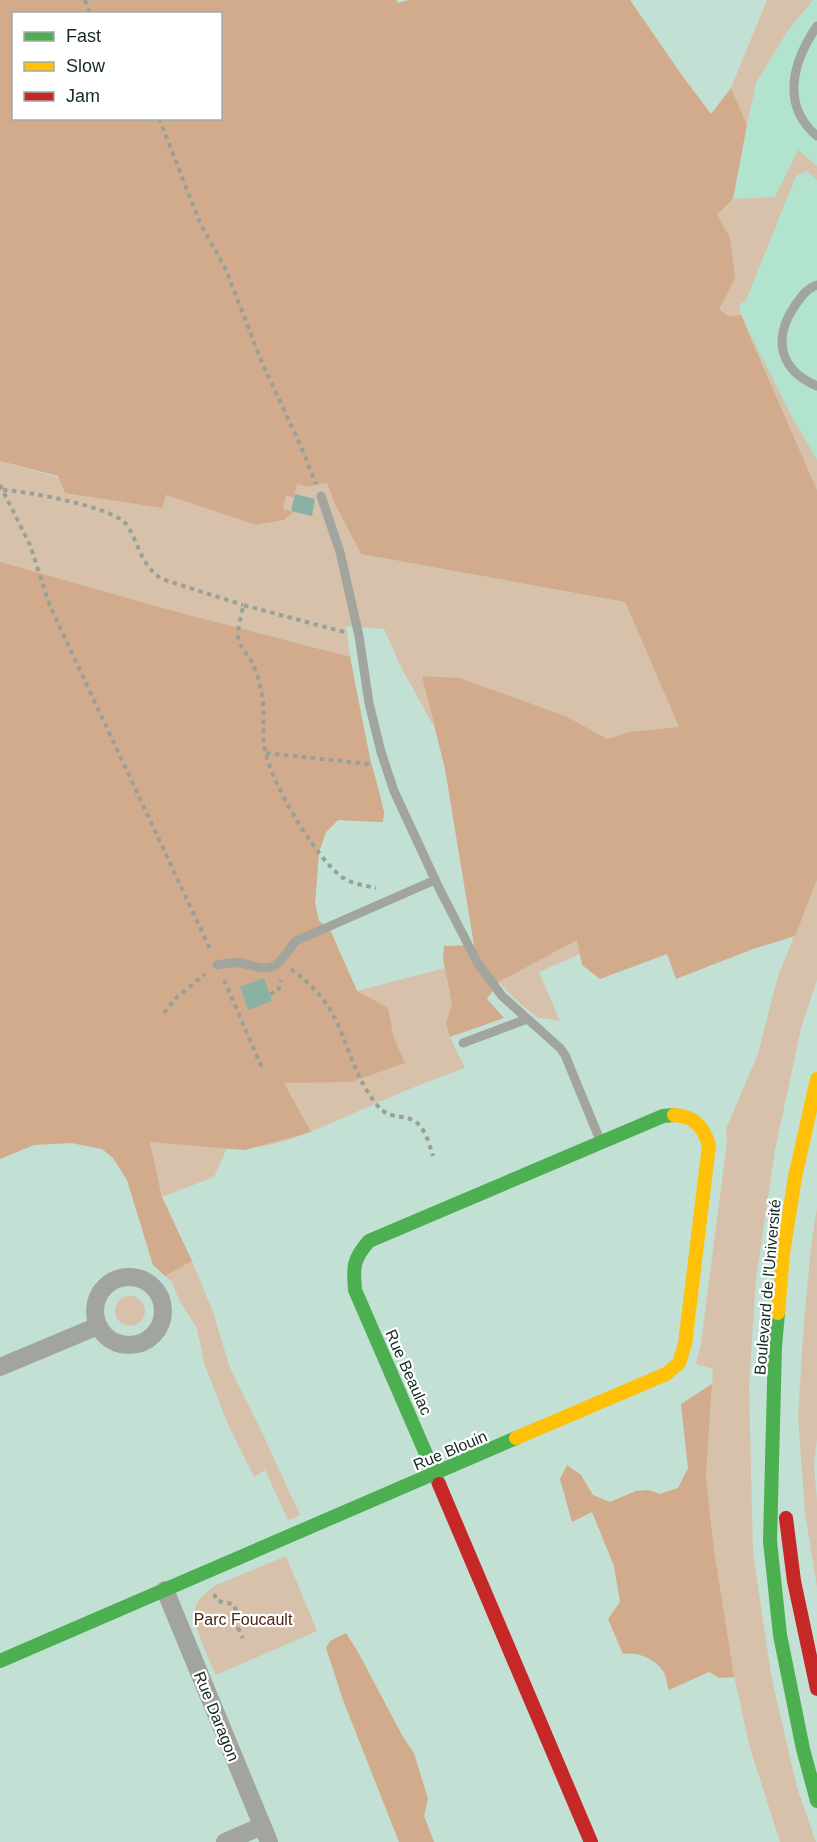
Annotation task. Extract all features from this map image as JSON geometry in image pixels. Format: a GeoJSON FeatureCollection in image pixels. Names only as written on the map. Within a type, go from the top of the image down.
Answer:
{"type":"FeatureCollection","features":[{"type":"Feature","properties":{"kind":"street","name":"Boulevard de l'Université"},"geometry":{"type":"LineString","coordinates":[[817,1079],[797,1168],[783,1254],[775,1346],[770,1541],[778,1623],[793,1706],[817,1801]]}},
{"type":"Feature","properties":{"kind":"street","name":"Rue Beaulac"},"geometry":{"type":"LineString","coordinates":[[591,1842],[355,1290],[352,1278],[356,1257],[361,1248],[377,1237],[663,1116],[683,1115],[694,1119]]}},
{"type":"Feature","properties":{"kind":"street","name":"Rue Blouin"},"geometry":{"type":"LineString","coordinates":[[0,1661],[666,1374],[679,1363],[685,1344],[709,1145],[707,1133],[694,1119]]}},
{"type":"Feature","properties":{"kind":"street"},"geometry":{"type":"LineString","coordinates":[[0,1367],[98,1326]]}},
{"type":"Feature","properties":{"kind":"street","name":"Boulevard de l'Université"},"geometry":{"type":"LineString","coordinates":[[774,1430],[794,1581],[817,1689]]}},
{"type":"Feature","properties":{"kind":"street","name":"Rue Daragon"},"geometry":{"type":"LineString","coordinates":[[165,1590],[266,1834]]}},
{"type":"Feature","properties":{"kind":"street"},"geometry":{"type":"LineString","coordinates":[[225,1842],[266,1834]]}},
{"type":"Feature","properties":{"kind":"lane"},"geometry":{"type":"LineString","coordinates":[[817,26],[798,61],[794,99],[800,117],[808,129],[817,136]]}},
{"type":"Feature","properties":{"kind":"lane"},"geometry":{"type":"LineString","coordinates":[[817,285],[800,297],[790,312],[784,330],[782,350],[789,366],[801,380],[817,386]]}},
{"type":"Feature","properties":{"kind":"lane"},"geometry":{"type":"LineString","coordinates":[[321,496],[340,552],[359,636],[369,704],[394,791],[435,880],[477,962],[502,996],[565,1055],[601,1142]]}},
{"type":"Feature","properties":{"kind":"lane"},"geometry":{"type":"LineString","coordinates":[[218,965],[235,963],[264,968],[274,967],[296,941],[435,880]]}},
{"type":"Feature","properties":{"kind":"lane"},"geometry":{"type":"LineString","coordinates":[[464,1043],[527,1019]]}},
{"type":"Feature","properties":{"kind":"path"},"geometry":{"type":"LineString","coordinates":[[160,120],[200,223],[226,270],[263,365],[300,444],[321,496]]}},
{"type":"Feature","properties":{"kind":"path"},"geometry":{"type":"LineString","coordinates":[[0,484],[30,545],[50,606],[218,965],[263,1070]]}},
{"type":"Feature","properties":{"kind":"path"},"geometry":{"type":"LineString","coordinates":[[3,490],[18,490],[101,510],[118,517],[126,524],[144,561],[154,574],[162,579],[243,605],[359,636]]}},
{"type":"Feature","properties":{"kind":"path"},"geometry":{"type":"LineString","coordinates":[[243,605],[238,635],[240,644],[250,659],[261,687],[265,715],[264,743],[268,766],[279,789],[303,829],[338,874],[351,882],[403,894]]}},
{"type":"Feature","properties":{"kind":"path"},"geometry":{"type":"LineString","coordinates":[[266,753],[385,765]]}},
{"type":"Feature","properties":{"kind":"path"},"geometry":{"type":"LineString","coordinates":[[281,961],[308,982],[333,1013],[352,1064],[378,1107],[388,1115],[415,1120],[422,1128],[433,1156]]}},
{"type":"Feature","properties":{"kind":"path"},"geometry":{"type":"LineString","coordinates":[[164,1013],[176,998],[218,965]]}},
{"type":"Feature","properties":{"kind":"path"},"geometry":{"type":"LineString","coordinates":[[205,1573],[217,1601],[233,1604],[244,1625],[238,1628],[243,1638]]}},
{"type":"Feature","properties":{"kind":"shaded area"},"geometry":{"type":"Polygon","coordinates":[[[0,0],[396,0],[398,3],[409,0],[630,0],[711,114],[731,88],[747,125],[733,199],[717,215],[730,238],[735,278],[719,309],[728,316],[741,315],[817,490],[817,880],[795,936],[753,949],[676,979],[667,954],[600,979],[582,965],[577,940],[499,982],[487,999],[504,1018],[450,1037],[446,1023],[452,1004],[443,959],[444,946],[474,945],[445,769],[422,676],[460,678],[568,717],[607,739],[629,732],[679,727],[625,602],[361,554],[335,504],[327,483],[308,487],[297,484],[294,497],[286,496],[283,509],[293,512],[284,520],[256,525],[166,495],[163,508],[65,493],[58,476],[0,461],[0,0]]]}},
{"type":"Feature","properties":{"kind":"shaded area"},"geometry":{"type":"Polygon","coordinates":[[[813,0],[817,0],[817,490],[741,315],[717,215],[733,199],[756,83],[788,30],[813,0]]]}},
{"type":"Feature","properties":{"kind":"shaded area"},"geometry":{"type":"Polygon","coordinates":[[[0,562],[177,612],[350,657],[370,758],[384,812],[383,822],[338,820],[326,832],[319,852],[315,903],[319,921],[331,932],[357,991],[388,1008],[394,1039],[405,1063],[351,1082],[284,1083],[311,1132],[245,1150],[150,1142],[162,1197],[192,1261],[165,1276],[153,1265],[127,1180],[113,1158],[102,1149],[71,1143],[34,1145],[0,1159],[0,562]]]}},
{"type":"Feature","properties":{"kind":"shaded area"},"geometry":{"type":"Polygon","coordinates":[[[712,1384],[706,1477],[714,1550],[734,1677],[719,1678],[709,1672],[669,1690],[664,1673],[659,1666],[639,1655],[623,1654],[608,1619],[620,1602],[614,1566],[592,1512],[572,1522],[560,1479],[567,1465],[581,1475],[593,1495],[610,1502],[636,1491],[648,1490],[660,1494],[678,1488],[688,1468],[681,1404],[712,1384]]]}},
{"type":"Feature","properties":{"kind":"shaded area"},"geometry":{"type":"Polygon","coordinates":[[[346,1633],[414,1753],[428,1799],[424,1816],[434,1842],[399,1842],[343,1700],[326,1648],[330,1641],[346,1633]]]}},
{"type":"Feature","properties":{"kind":"green space"},"geometry":{"type":"Polygon","coordinates":[[[767,0],[813,0],[788,30],[756,83],[747,125],[731,88],[767,0]]]}},
{"type":"Feature","properties":{"kind":"green space"},"geometry":{"type":"Polygon","coordinates":[[[798,150],[817,166],[817,180],[807,171],[796,176],[746,300],[739,305],[741,315],[728,316],[718,309],[717,215],[733,199],[775,197],[798,150]]]}},
{"type":"Feature","properties":{"kind":"green space"},"geometry":{"type":"Polygon","coordinates":[[[748,329],[792,417],[817,460],[817,490],[748,329]]]}},
{"type":"Feature","properties":{"kind":"green space"},"geometry":{"type":"Polygon","coordinates":[[[0,461],[164,507],[166,495],[256,525],[284,520],[292,512],[283,510],[286,496],[297,484],[308,487],[327,483],[335,504],[361,554],[625,602],[679,727],[629,732],[607,739],[568,717],[460,678],[423,676],[434,727],[401,667],[384,629],[346,626],[359,709],[381,798],[383,822],[338,820],[326,832],[319,852],[315,903],[319,920],[331,932],[357,991],[445,968],[452,1004],[446,1023],[465,1068],[287,1140],[247,1148],[227,1148],[214,1177],[162,1197],[150,1142],[0,832],[0,461]]]}},
{"type":"Feature","properties":{"kind":"green space"},"geometry":{"type":"Polygon","coordinates":[[[817,880],[817,980],[801,1028],[775,1150],[756,1278],[749,1386],[753,1553],[771,1675],[797,1788],[816,1842],[780,1842],[750,1748],[728,1649],[706,1477],[713,1369],[696,1364],[701,1344],[727,1141],[726,1129],[758,1054],[778,976],[817,880]]]}},
{"type":"Feature","properties":{"kind":"green space"},"geometry":{"type":"Polygon","coordinates":[[[577,940],[580,954],[539,972],[560,1021],[537,1017],[519,1003],[499,982],[577,940]]]}},
{"type":"Feature","properties":{"kind":"green space"},"geometry":{"type":"Polygon","coordinates":[[[817,1208],[817,1438],[814,1466],[817,1501],[817,1587],[805,1513],[798,1416],[804,1321],[817,1208]]]}},
{"type":"Feature","properties":{"kind":"green space"},"geometry":{"type":"Polygon","coordinates":[[[192,1261],[213,1312],[230,1368],[300,1515],[288,1520],[265,1470],[254,1477],[227,1422],[204,1363],[197,1328],[179,1300],[172,1282],[165,1276],[192,1261]]]}},
{"type":"Feature","properties":{"kind":"green space"},"geometry":{"type":"Polygon","coordinates":[[[130,1296],[141,1300],[145,1311],[141,1322],[130,1326],[119,1322],[115,1311],[119,1300],[130,1296]]]}},
{"type":"Feature","properties":{"kind":"green space","name":"Parc Foucault"},"geometry":{"type":"Polygon","coordinates":[[[286,1556],[317,1631],[216,1675],[197,1629],[195,1610],[197,1603],[214,1586],[286,1556]]]}},
{"type":"Feature","properties":{"kind":"building"},"geometry":{"type":"Polygon","coordinates":[[[295,494],[315,499],[312,516],[291,511],[295,494]]]}},
{"type":"Feature","properties":{"kind":"building"},"geometry":{"type":"Polygon","coordinates":[[[264,978],[272,1001],[248,1010],[240,987],[264,978]]]}},
{"type":"Feature","properties":{"kind":"traffic: fast"},"geometry":{"type":"LineString","coordinates":[[439,1484],[355,1290],[354,1269],[360,1253],[369,1241],[663,1116],[674,1115]]}},
{"type":"Feature","properties":{"kind":"traffic: fast"},"geometry":{"type":"LineString","coordinates":[[778,1313],[775,1346],[770,1541],[780,1635],[803,1749],[817,1801]]}},
{"type":"Feature","properties":{"kind":"traffic: fast"},"geometry":{"type":"LineString","coordinates":[[0,1661],[516,1438]]}},
{"type":"Feature","properties":{"kind":"traffic: slow"},"geometry":{"type":"LineString","coordinates":[[778,1313],[783,1254],[795,1177],[817,1079]]}},
{"type":"Feature","properties":{"kind":"traffic: slow"},"geometry":{"type":"LineString","coordinates":[[516,1438],[666,1374],[679,1363],[685,1344],[709,1145],[704,1132],[697,1123],[687,1117],[674,1115]]}},
{"type":"Feature","properties":{"kind":"traffic: jam"},"geometry":{"type":"LineString","coordinates":[[439,1484],[591,1842]]}},
{"type":"Feature","properties":{"kind":"traffic: jam"},"geometry":{"type":"LineString","coordinates":[[786,1518],[794,1581],[817,1689]]}}]}
